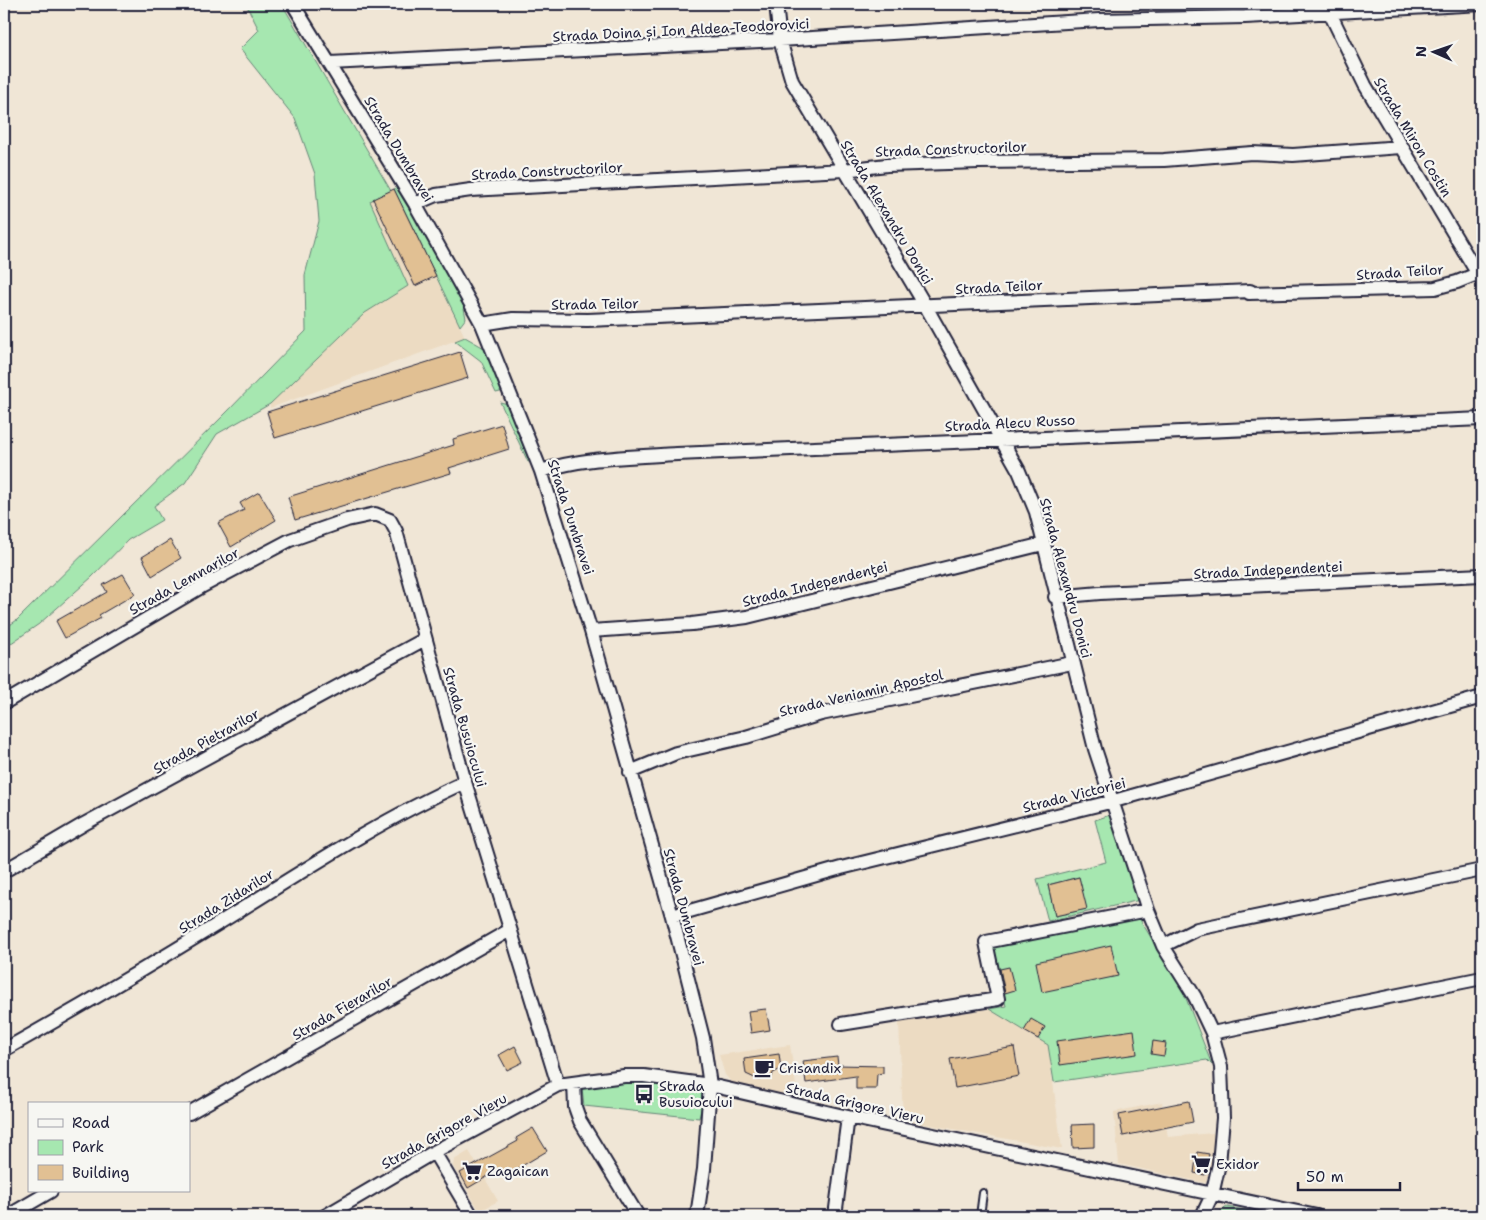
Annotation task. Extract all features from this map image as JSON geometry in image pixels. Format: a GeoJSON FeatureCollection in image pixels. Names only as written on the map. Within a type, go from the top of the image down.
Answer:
{"type":"FeatureCollection","features":[{"type":"Feature","properties":{"kind":"street","name":"Strada Dumbravei"},"geometry":{"type":"LineString","coordinates":[[293,4],[415,204],[482,324],[541,471],[591,631],[672,916],[703,1038],[710,1085],[704,1169],[697,1216]]}},
{"type":"Feature","properties":{"kind":"street","name":"Strada Alexandru Donici"},"geometry":{"type":"LineString","coordinates":[[776,4],[780,40],[792,81],[925,305],[1001,439],[1023,479],[1036,512],[1072,663],[1095,749],[1114,801],[1148,910],[1163,946],[1195,997],[1212,1033],[1221,1067],[1223,1118],[1219,1164],[1212,1195],[1202,1216]]}},
{"type":"Feature","properties":{"kind":"street","name":"Strada Doina și Ion Aldea-Teodorovici"},"geometry":{"type":"LineString","coordinates":[[330,63],[780,40],[1098,20],[1245,17],[1327,8],[1482,4]]}},
{"type":"Feature","properties":{"kind":"street","name":"Strada Miron Costin"},"geometry":{"type":"LineString","coordinates":[[1327,8],[1364,85],[1481,276]]}},
{"type":"Feature","properties":{"kind":"street","name":"Strada Constructorilor"},"geometry":{"type":"LineString","coordinates":[[415,204],[436,195],[471,190],[844,170],[887,165],[1164,160],[1252,153],[1293,155],[1401,147]]}},
{"type":"Feature","properties":{"kind":"street","name":"Strada Teilor"},"geometry":{"type":"LineString","coordinates":[[482,324],[513,319],[588,320],[1250,291],[1249,293],[1435,288],[1481,276]]}},
{"type":"Feature","properties":{"kind":"street","name":"Strada Alecu Russo"},"geometry":{"type":"LineString","coordinates":[[541,471],[566,463],[602,458],[1482,419]]}},
{"type":"Feature","properties":{"kind":"street","name":"Strada Lemnarilor"},"geometry":{"type":"LineString","coordinates":[[4,703],[194,591],[290,540],[347,520],[375,514],[390,520]]}},
{"type":"Feature","properties":{"kind":"street","name":"Strada Busuiocului"},"geometry":{"type":"LineString","coordinates":[[390,520],[396,531],[465,782],[558,1085]]}},
{"type":"Feature","properties":{"kind":"street","name":"Strada Independenţei"},"geometry":{"type":"LineString","coordinates":[[591,631],[692,624],[747,617],[1043,544]]}},
{"type":"Feature","properties":{"kind":"street","name":"Strada Independenței"},"geometry":{"type":"LineString","coordinates":[[1056,597],[1100,593],[1482,575]]}},
{"type":"Feature","properties":{"kind":"street","name":"Strada Pietrarilor"},"geometry":{"type":"LineString","coordinates":[[4,871],[84,824],[425,639]]}},
{"type":"Feature","properties":{"kind":"street","name":"Strada Veniamin Apostol"},"geometry":{"type":"LineString","coordinates":[[630,772],[676,754],[746,737],[821,714],[1072,663]]}},
{"type":"Feature","properties":{"kind":"street","name":"Strada Victoriei"},"geometry":{"type":"LineString","coordinates":[[672,916],[842,868],[1114,801],[1482,697]]}},
{"type":"Feature","properties":{"kind":"street","name":"Strada Zidarilor"},"geometry":{"type":"LineString","coordinates":[[4,1050],[176,950],[428,798],[465,782]]}},
{"type":"Feature","properties":{"kind":"street"},"geometry":{"type":"LineString","coordinates":[[1163,946],[1197,930],[1482,870]]}},
{"type":"Feature","properties":{"kind":"street"},"geometry":{"type":"LineString","coordinates":[[841,1024],[998,999],[986,942],[1148,910]]}},
{"type":"Feature","properties":{"kind":"street","name":"Strada Fierarilor"},"geometry":{"type":"LineString","coordinates":[[190,1112],[510,930]]}},
{"type":"Feature","properties":{"kind":"street"},"geometry":{"type":"LineString","coordinates":[[1212,1033],[1482,978]]}},
{"type":"Feature","properties":{"kind":"street","name":"Strada Grigore Vieru"},"geometry":{"type":"LineString","coordinates":[[325,1216],[434,1152],[558,1085],[624,1076],[644,1076],[710,1085],[848,1118],[1317,1216]]}},
{"type":"Feature","properties":{"kind":"street"},"geometry":{"type":"LineString","coordinates":[[574,1083],[575,1106],[580,1121],[638,1216]]}},
{"type":"Feature","properties":{"kind":"street"},"geometry":{"type":"LineString","coordinates":[[835,1216],[848,1118]]}},
{"type":"Feature","properties":{"kind":"street"},"geometry":{"type":"LineString","coordinates":[[434,1152],[472,1216]]}},
{"type":"Feature","properties":{"kind":"street"},"geometry":{"type":"LineString","coordinates":[[8,1216],[50,1192]]}},
{"type":"Feature","properties":{"kind":"lane"},"geometry":{"type":"LineString","coordinates":[[980,1216],[983,1193]]}},
{"type":"Feature","properties":{"kind":"shaded area"},"geometry":{"type":"Polygon","coordinates":[[[394,189],[465,337],[270,408],[270,404],[365,313],[408,286],[370,201],[394,189]]]}},
{"type":"Feature","properties":{"kind":"shaded area"},"geometry":{"type":"Polygon","coordinates":[[[989,1009],[1048,1045],[1062,1149],[903,1120],[899,1022],[989,1009]]]}},
{"type":"Feature","properties":{"kind":"shaded area"},"geometry":{"type":"Polygon","coordinates":[[[790,1045],[798,1099],[734,1085],[725,1075],[719,1055],[790,1045]]]}},
{"type":"Feature","properties":{"kind":"shaded area"},"geometry":{"type":"Polygon","coordinates":[[[1162,1102],[1168,1137],[1213,1133],[1213,1155],[1206,1183],[1119,1164],[1114,1112],[1162,1102]]]}},
{"type":"Feature","properties":{"kind":"shaded area"},"geometry":{"type":"Polygon","coordinates":[[[469,1151],[498,1201],[480,1211],[453,1166],[454,1160],[469,1151]]]}},
{"type":"Feature","properties":{"kind":"green space"},"geometry":{"type":"Polygon","coordinates":[[[246,4],[282,4],[391,191],[370,201],[408,286],[365,313],[270,404],[217,434],[185,483],[154,506],[162,520],[128,540],[92,577],[39,624],[4,648],[4,629],[17,620],[306,331],[305,275],[319,221],[315,174],[295,118],[240,49],[259,30],[246,4]]]}},
{"type":"Feature","properties":{"kind":"green space"},"geometry":{"type":"Polygon","coordinates":[[[399,186],[463,304],[466,318],[460,326],[394,189],[399,186]]]}},
{"type":"Feature","properties":{"kind":"green space"},"geometry":{"type":"Polygon","coordinates":[[[465,337],[486,349],[504,391],[496,393],[481,361],[455,341],[465,337]]]}},
{"type":"Feature","properties":{"kind":"green space"},"geometry":{"type":"Polygon","coordinates":[[[500,402],[508,404],[531,461],[528,462],[500,402]]]}},
{"type":"Feature","properties":{"kind":"green space"},"geometry":{"type":"Polygon","coordinates":[[[1113,814],[1140,900],[1048,921],[1037,879],[1106,862],[1095,820],[1113,814]],[[1079,877],[1048,885],[1055,916],[1086,909],[1079,877]]]}},
{"type":"Feature","properties":{"kind":"green space"},"geometry":{"type":"Polygon","coordinates":[[[1139,918],[1182,988],[1212,1065],[1207,1060],[1054,1082],[1048,1045],[989,1009],[1006,1006],[991,946],[1139,918]]]}},
{"type":"Feature","properties":{"kind":"green space"},"geometry":{"type":"Polygon","coordinates":[[[635,1080],[668,1083],[705,1093],[699,1118],[584,1106],[582,1088],[635,1080]]]}},
{"type":"Feature","properties":{"kind":"green space"},"geometry":{"type":"Polygon","coordinates":[[[1227,1207],[1280,1216],[1212,1216],[1227,1207]]]}},
{"type":"Feature","properties":{"kind":"building"},"geometry":{"type":"Polygon","coordinates":[[[394,189],[436,276],[415,286],[373,199],[394,189]]]}},
{"type":"Feature","properties":{"kind":"building"},"geometry":{"type":"Polygon","coordinates":[[[460,352],[468,378],[275,438],[267,412],[460,352]]]}},
{"type":"Feature","properties":{"kind":"building"},"geometry":{"type":"Polygon","coordinates":[[[502,424],[509,449],[449,468],[451,473],[295,520],[288,497],[454,445],[453,439],[502,424]]]}},
{"type":"Feature","properties":{"kind":"building"},"geometry":{"type":"Polygon","coordinates":[[[259,492],[276,520],[231,547],[218,523],[244,510],[240,503],[259,492]]]}},
{"type":"Feature","properties":{"kind":"building"},"geometry":{"type":"Polygon","coordinates":[[[170,540],[181,558],[152,576],[142,557],[170,540]]]}},
{"type":"Feature","properties":{"kind":"building"},"geometry":{"type":"Polygon","coordinates":[[[123,574],[135,594],[99,615],[101,618],[65,638],[56,621],[107,592],[103,585],[123,574]]]}},
{"type":"Feature","properties":{"kind":"building"},"geometry":{"type":"Polygon","coordinates":[[[1079,877],[1087,909],[1055,916],[1048,885],[1079,877]]]}},
{"type":"Feature","properties":{"kind":"building"},"geometry":{"type":"Polygon","coordinates":[[[1111,945],[1118,976],[1042,992],[1036,962],[1111,945]]]}},
{"type":"Feature","properties":{"kind":"building"},"geometry":{"type":"Polygon","coordinates":[[[1009,967],[1015,990],[1005,993],[1000,969],[1009,967]]]}},
{"type":"Feature","properties":{"kind":"building"},"geometry":{"type":"Polygon","coordinates":[[[766,1009],[770,1030],[751,1033],[748,1011],[766,1009]]]}},
{"type":"Feature","properties":{"kind":"building"},"geometry":{"type":"Polygon","coordinates":[[[1031,1019],[1045,1027],[1038,1039],[1024,1031],[1031,1019]]]}},
{"type":"Feature","properties":{"kind":"building"},"geometry":{"type":"Polygon","coordinates":[[[1134,1030],[1137,1054],[1060,1065],[1057,1041],[1134,1030]]]}},
{"type":"Feature","properties":{"kind":"building"},"geometry":{"type":"Polygon","coordinates":[[[1153,1041],[1166,1043],[1164,1056],[1151,1054],[1153,1041]]]}},
{"type":"Feature","properties":{"kind":"building"},"geometry":{"type":"Polygon","coordinates":[[[515,1046],[523,1062],[507,1070],[499,1055],[515,1046]]]}},
{"type":"Feature","properties":{"kind":"building"},"geometry":{"type":"Polygon","coordinates":[[[1014,1047],[1019,1076],[955,1088],[950,1059],[1014,1047]]]}},
{"type":"Feature","properties":{"kind":"building"},"geometry":{"type":"Polygon","coordinates":[[[779,1054],[781,1069],[773,1073],[772,1077],[759,1080],[746,1074],[744,1059],[779,1054]]]}},
{"type":"Feature","properties":{"kind":"building"},"geometry":{"type":"Polygon","coordinates":[[[837,1057],[838,1065],[883,1066],[883,1073],[877,1074],[876,1089],[856,1089],[856,1076],[806,1083],[803,1061],[837,1057]]]}},
{"type":"Feature","properties":{"kind":"building"},"geometry":{"type":"Polygon","coordinates":[[[1189,1101],[1193,1122],[1123,1136],[1119,1115],[1189,1101]]]}},
{"type":"Feature","properties":{"kind":"building"},"geometry":{"type":"Polygon","coordinates":[[[1094,1124],[1094,1147],[1073,1148],[1072,1125],[1094,1124]]]}},
{"type":"Feature","properties":{"kind":"building"},"geometry":{"type":"Polygon","coordinates":[[[533,1128],[547,1151],[505,1176],[500,1169],[468,1188],[460,1173],[518,1141],[516,1138],[533,1128]]]}},
{"type":"Feature","properties":{"kind":"building"},"geometry":{"type":"Polygon","coordinates":[[[1197,1152],[1209,1154],[1205,1175],[1194,1173],[1197,1152]]]}},
{"type":"Feature","properties":{"kind":"place","name":"Crisandix"},"geometry":{"type":"Point","coordinates":[764,1068]}},
{"type":"Feature","properties":{"kind":"place","name":"Strada Busuiocului"},"geometry":{"type":"Point","coordinates":[644,1094]}},
{"type":"Feature","properties":{"kind":"place","name":"Exidor"},"geometry":{"type":"Point","coordinates":[1201,1164]}},
{"type":"Feature","properties":{"kind":"place","name":"Zagaican"},"geometry":{"type":"Point","coordinates":[472,1171]}}]}
